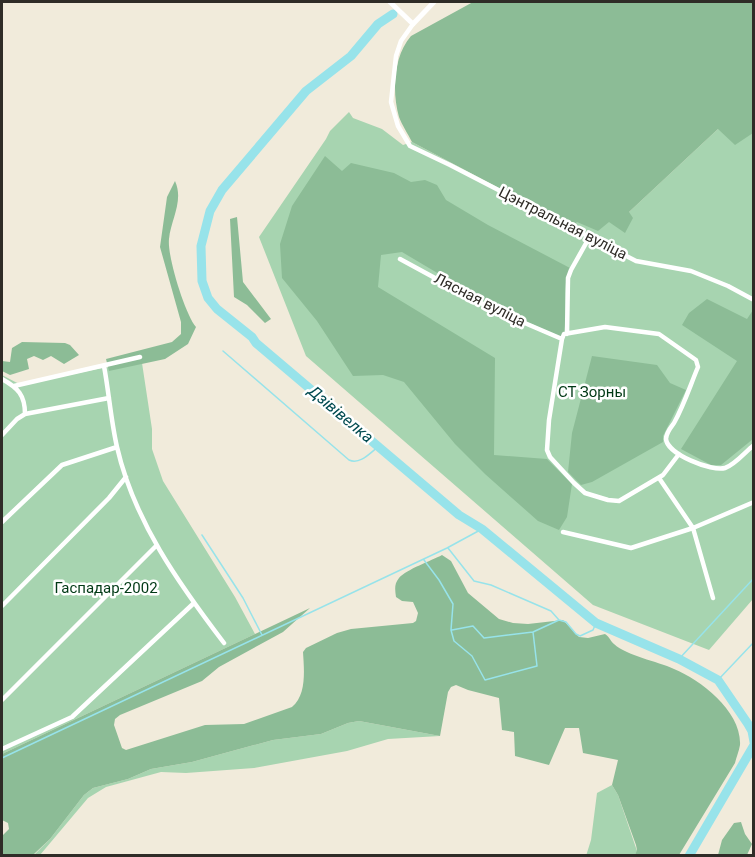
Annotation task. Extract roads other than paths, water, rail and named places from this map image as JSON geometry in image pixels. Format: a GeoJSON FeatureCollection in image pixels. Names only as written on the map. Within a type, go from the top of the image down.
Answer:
{"type":"FeatureCollection","features":[{"type":"Feature","properties":{"kind":"street"},"geometry":{"type":"LineString","coordinates":[[390,2],[413,24],[434,2]]}},
{"type":"Feature","properties":{"kind":"street","name":"Цэнтральная вуліца"},"geometry":{"type":"LineString","coordinates":[[413,24],[401,41],[396,56],[391,102],[398,126],[410,146],[636,261],[691,271],[728,286],[753,300]]}},
{"type":"Feature","properties":{"kind":"street"},"geometry":{"type":"LineString","coordinates":[[567,334],[568,278],[588,238]]}},
{"type":"Feature","properties":{"kind":"street","name":"Лясная вуліца"},"geometry":{"type":"LineString","coordinates":[[400,259],[492,309],[562,339]]}},
{"type":"Feature","properties":{"kind":"street"},"geometry":{"type":"LineString","coordinates":[[679,454],[658,478],[626,499],[619,501],[585,493],[550,457],[546,450],[549,420],[564,334],[605,327],[659,334],[696,360],[698,367],[677,417],[666,436],[667,442],[679,454],[711,469],[729,467],[753,445]]}},
{"type":"Feature","properties":{"kind":"street"},"geometry":{"type":"LineString","coordinates":[[14,386],[140,357]]}},
{"type":"Feature","properties":{"kind":"street"},"geometry":{"type":"LineString","coordinates":[[104,366],[117,447],[126,477],[156,546],[224,644]]}},
{"type":"Feature","properties":{"kind":"street"},"geometry":{"type":"LineString","coordinates":[[2,379],[21,393],[25,402],[25,414]]}},
{"type":"Feature","properties":{"kind":"street"},"geometry":{"type":"LineString","coordinates":[[2,435],[25,414],[110,398]]}},
{"type":"Feature","properties":{"kind":"street"},"geometry":{"type":"LineString","coordinates":[[2,522],[62,465],[117,447]]}},
{"type":"Feature","properties":{"kind":"street"},"geometry":{"type":"LineString","coordinates":[[2,606],[109,498],[126,477]]}},
{"type":"Feature","properties":{"kind":"street"},"geometry":{"type":"LineString","coordinates":[[658,478],[693,528],[713,598]]}},
{"type":"Feature","properties":{"kind":"street"},"geometry":{"type":"LineString","coordinates":[[563,532],[631,548],[693,528],[753,502]]}},
{"type":"Feature","properties":{"kind":"street"},"geometry":{"type":"LineString","coordinates":[[2,700],[156,546]]}},
{"type":"Feature","properties":{"kind":"street"},"geometry":{"type":"LineString","coordinates":[[2,749],[72,717],[194,603]]}},
{"type":"Feature","properties":{"kind":"waterway","name":"Дзівівелка"},"geometry":{"type":"LineString","coordinates":[[393,14],[378,24],[351,56],[306,91],[222,190],[210,211],[201,246],[202,281],[208,298],[217,309],[252,337],[256,343],[459,515],[482,529],[596,623],[679,659],[718,680],[748,724],[754,742]]}},
{"type":"Feature","properties":{"kind":"waterway"},"geometry":{"type":"LineString","coordinates":[[223,351],[349,460],[361,460],[379,446]]}},
{"type":"Feature","properties":{"kind":"waterway"},"geometry":{"type":"LineString","coordinates":[[2,758],[447,548],[482,529]]}},
{"type":"Feature","properties":{"kind":"waterway"},"geometry":{"type":"LineString","coordinates":[[202,535],[243,598],[262,635]]}},
{"type":"Feature","properties":{"kind":"waterway"},"geometry":{"type":"LineString","coordinates":[[448,548],[474,581],[491,585],[551,611],[559,620],[566,622],[576,634],[580,636],[593,630],[596,623]]}},
{"type":"Feature","properties":{"kind":"waterway"},"geometry":{"type":"LineString","coordinates":[[424,560],[453,604],[451,630],[454,641],[472,656],[485,680],[537,666],[533,632],[559,620]]}},
{"type":"Feature","properties":{"kind":"waterway"},"geometry":{"type":"LineString","coordinates":[[679,659],[754,578]]}},
{"type":"Feature","properties":{"kind":"waterway"},"geometry":{"type":"LineString","coordinates":[[452,630],[473,626],[484,638],[533,632]]}},
{"type":"Feature","properties":{"kind":"waterway"},"geometry":{"type":"LineString","coordinates":[[718,680],[754,642]]}},
{"type":"Feature","properties":{"kind":"waterway","name":"Дзівівелка"},"geometry":{"type":"LineString","coordinates":[[689,856],[754,745]]}},
{"type":"Feature","properties":{"kind":"park label","name":"СТ Зорны"},"geometry":{"type":"Point","coordinates":[592,392]}},
{"type":"Feature","properties":{"kind":"park label","name":"Гаспадар-2002"},"geometry":{"type":"Point","coordinates":[106,588]}}]}
